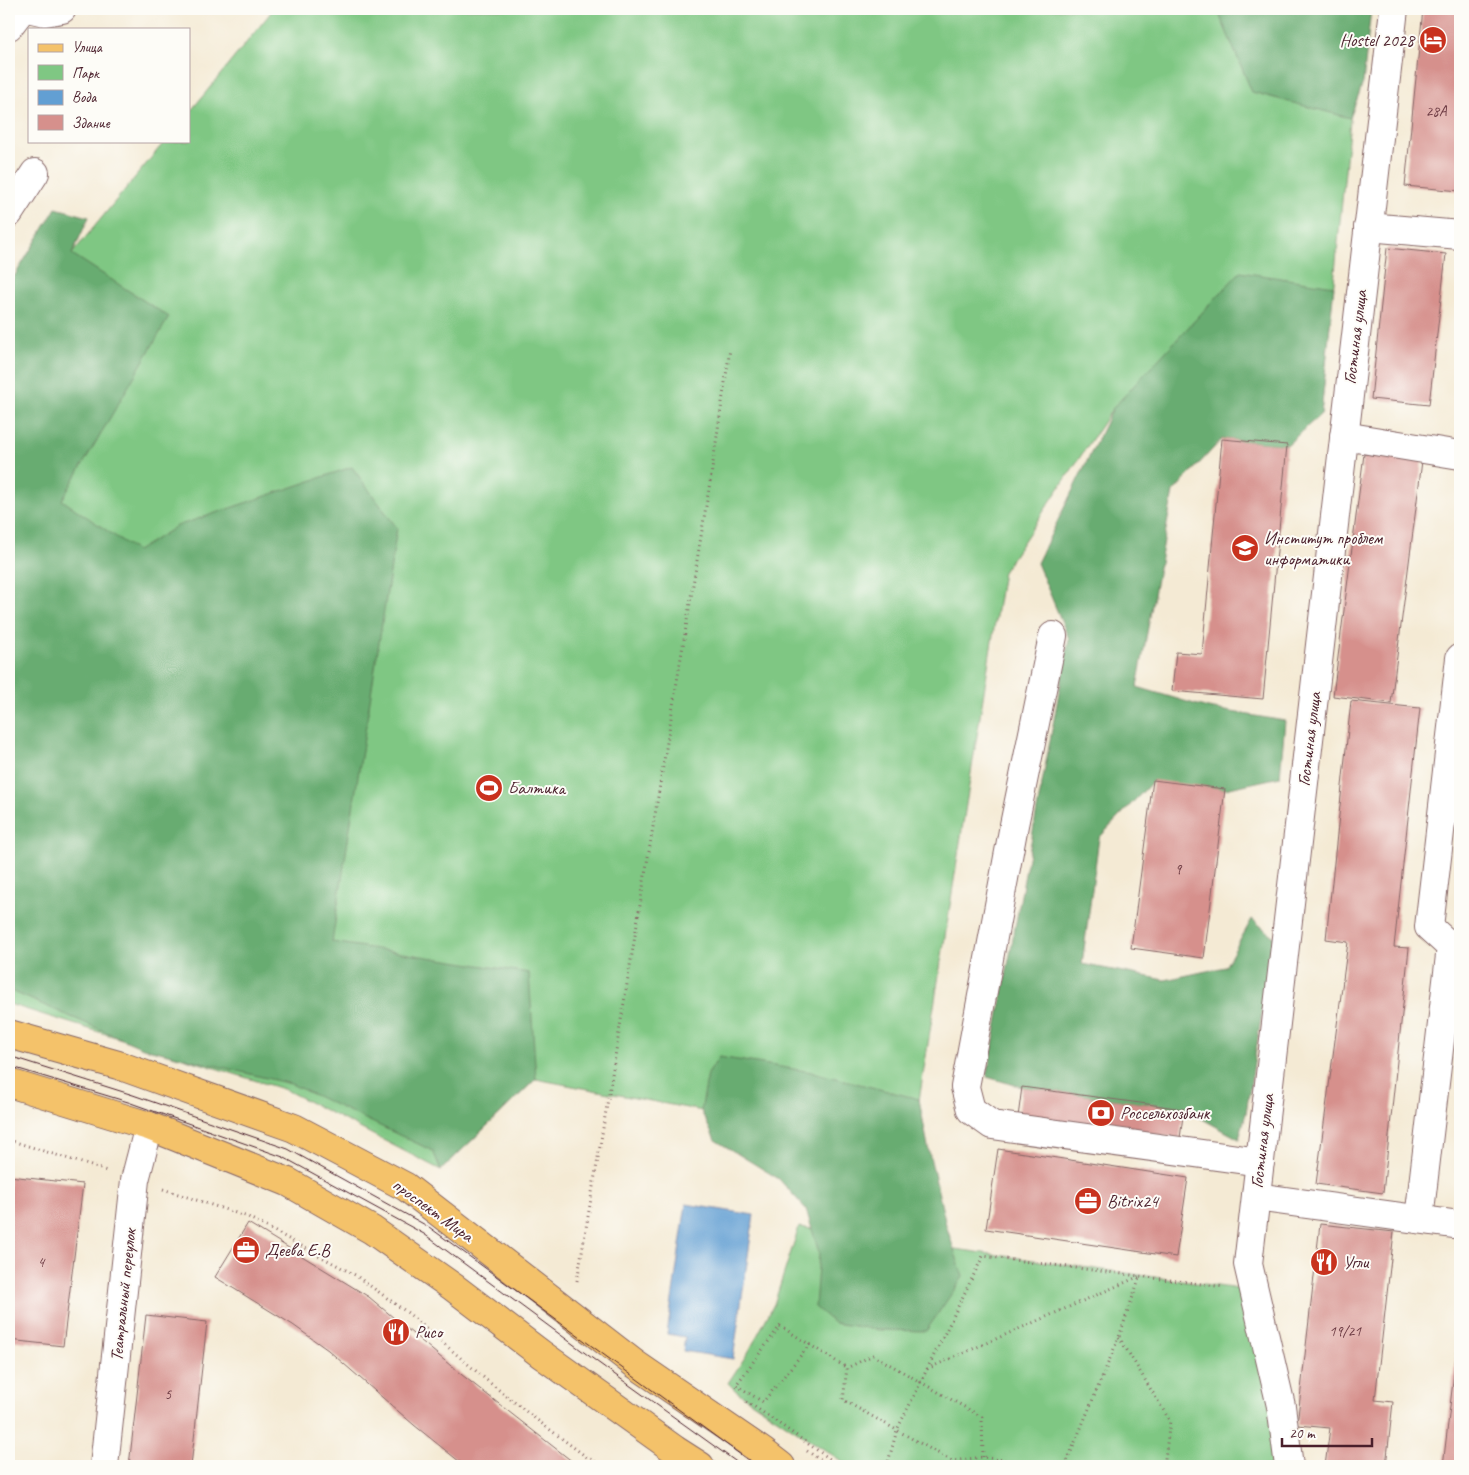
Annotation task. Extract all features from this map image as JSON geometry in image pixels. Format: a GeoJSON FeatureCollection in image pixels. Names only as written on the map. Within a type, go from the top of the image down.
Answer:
{"type":"FeatureCollection","features":[{"type":"Feature","properties":{"kind":"main road","name":"проспект Мира"},"geometry":{"type":"LineString","coordinates":[[9,1034],[118,1065],[294,1128],[406,1187],[635,1364],[781,1466]]}},
{"type":"Feature","properties":{"kind":"main road"},"geometry":{"type":"LineString","coordinates":[[9,1083],[149,1126],[288,1182],[372,1230],[453,1287],[556,1365],[700,1466]]}},
{"type":"Feature","properties":{"kind":"street"},"geometry":{"type":"LineString","coordinates":[[9,26],[22,9]]}},
{"type":"Feature","properties":{"kind":"street"},"geometry":{"type":"LineString","coordinates":[[32,9],[45,12],[62,9]]}},
{"type":"Feature","properties":{"kind":"street","name":"Гостиная улица"},"geometry":{"type":"LineString","coordinates":[[1289,1466],[1281,1406],[1248,1264],[1394,9]]}},
{"type":"Feature","properties":{"kind":"street"},"geometry":{"type":"LineString","coordinates":[[9,213],[35,173]]}},
{"type":"Feature","properties":{"kind":"street"},"geometry":{"type":"LineString","coordinates":[[1368,227],[1460,235]]}},
{"type":"Feature","properties":{"kind":"street"},"geometry":{"type":"LineString","coordinates":[[1344,436],[1460,454]]}},
{"type":"Feature","properties":{"kind":"street"},"geometry":{"type":"LineString","coordinates":[[1053,636],[1014,825],[965,1087],[971,1110],[992,1124],[1260,1162]]}},
{"type":"Feature","properties":{"kind":"street"},"geometry":{"type":"LineString","coordinates":[[1419,1219],[1451,948],[1429,927],[1460,658]]}},
{"type":"Feature","properties":{"kind":"street","name":"Театральный переулок"},"geometry":{"type":"LineString","coordinates":[[104,1466],[135,1180],[149,1126]]}},
{"type":"Feature","properties":{"kind":"street"},"geometry":{"type":"LineString","coordinates":[[1256,1197],[1460,1225]]}},
{"type":"Feature","properties":{"kind":"path"},"geometry":{"type":"LineString","coordinates":[[576,1287],[613,1074],[730,349]]}},
{"type":"Feature","properties":{"kind":"path"},"geometry":{"type":"LineString","coordinates":[[9,1140],[248,1217],[355,1276],[408,1313],[490,1383],[585,1456],[602,1466]]}},
{"type":"Feature","properties":{"kind":"path"},"geometry":{"type":"LineString","coordinates":[[887,1466],[897,1430],[983,1256],[1253,1291]]}},
{"type":"Feature","properties":{"kind":"path"},"geometry":{"type":"LineString","coordinates":[[1065,1466],[1119,1337],[1140,1276]]}},
{"type":"Feature","properties":{"kind":"path"},"geometry":{"type":"LineString","coordinates":[[927,1369],[1140,1276]]}},
{"type":"Feature","properties":{"kind":"path"},"geometry":{"type":"LineString","coordinates":[[763,1402],[736,1385],[780,1326],[847,1368]]}},
{"type":"Feature","properties":{"kind":"path"},"geometry":{"type":"LineString","coordinates":[[1119,1337],[1170,1421],[1164,1466]]}},
{"type":"Feature","properties":{"kind":"path"},"geometry":{"type":"LineString","coordinates":[[755,1413],[810,1344]]}},
{"type":"Feature","properties":{"kind":"path"},"geometry":{"type":"LineString","coordinates":[[847,1368],[873,1355],[982,1417],[983,1457]]}},
{"type":"Feature","properties":{"kind":"path"},"geometry":{"type":"LineString","coordinates":[[847,1368],[843,1400],[952,1461],[983,1457],[1046,1466]]}},
{"type":"Feature","properties":{"kind":"green space","name":"Балтика"},"geometry":{"type":"Polygon","coordinates":[[[273,9],[1361,9],[1321,414],[1113,408],[1003,572],[911,1151],[536,1079],[441,1170],[286,1090],[9,1004],[9,330],[164,142],[190,142],[190,112],[273,9]]]}},
{"type":"Feature","properties":{"kind":"green space"},"geometry":{"type":"Polygon","coordinates":[[[1217,9],[1371,9],[1363,83],[1350,118],[1252,92],[1217,9]]]}},
{"type":"Feature","properties":{"kind":"green space"},"geometry":{"type":"Polygon","coordinates":[[[56,208],[89,217],[72,254],[169,317],[62,500],[137,551],[177,526],[352,467],[397,528],[332,942],[529,973],[536,1079],[441,1170],[433,1151],[291,1084],[143,1048],[9,990],[9,285],[56,208]]]}},
{"type":"Feature","properties":{"kind":"green space"},"geometry":{"type":"Polygon","coordinates":[[[1240,272],[1334,286],[1321,414],[1287,445],[1222,439],[1173,492],[1137,687],[1208,708],[1285,721],[1280,777],[1225,789],[1153,781],[1099,838],[1082,964],[1165,980],[1225,967],[1252,919],[1274,937],[1246,1113],[1239,1139],[1184,1109],[1022,1087],[987,1077],[1069,639],[1037,563],[1113,408],[1240,272]]]}},
{"type":"Feature","properties":{"kind":"green space"},"geometry":{"type":"Polygon","coordinates":[[[719,1057],[812,1072],[919,1099],[946,1225],[963,1277],[926,1331],[880,1330],[834,1323],[815,1307],[819,1253],[806,1209],[779,1179],[715,1140],[701,1111],[708,1074],[719,1057]]]}},
{"type":"Feature","properties":{"kind":"green space"},"geometry":{"type":"Polygon","coordinates":[[[799,1227],[1253,1291],[1288,1466],[849,1466],[736,1391],[728,1383],[749,1351],[774,1304],[799,1227]]]}},
{"type":"Feature","properties":{"kind":"water"},"geometry":{"type":"Polygon","coordinates":[[[686,1204],[754,1215],[733,1359],[683,1351],[685,1337],[667,1334],[686,1204]]]}},
{"type":"Feature","properties":{"kind":"building"},"geometry":{"type":"Polygon","coordinates":[[[1423,9],[1460,9],[1460,191],[1405,186],[1423,9]]]}},
{"type":"Feature","properties":{"kind":"building"},"geometry":{"type":"Polygon","coordinates":[[[1387,248],[1446,254],[1429,405],[1371,399],[1387,248]]]}},
{"type":"Feature","properties":{"kind":"building","name":"Институт проблем информатики"},"geometry":{"type":"Polygon","coordinates":[[[1222,439],[1287,445],[1263,699],[1172,691],[1176,652],[1202,654],[1222,439]]]}},
{"type":"Feature","properties":{"kind":"building"},"geometry":{"type":"Polygon","coordinates":[[[1364,454],[1422,461],[1391,703],[1333,696],[1364,454]]]}},
{"type":"Feature","properties":{"kind":"building"},"geometry":{"type":"Polygon","coordinates":[[[1351,701],[1420,708],[1394,947],[1409,948],[1383,1193],[1316,1184],[1348,942],[1326,939],[1351,701]]]}},
{"type":"Feature","properties":{"kind":"building"},"geometry":{"type":"Polygon","coordinates":[[[1153,780],[1225,789],[1204,958],[1131,948],[1153,780]]]}},
{"type":"Feature","properties":{"kind":"building","name":"Россельхозбанк"},"geometry":{"type":"Polygon","coordinates":[[[1022,1087],[1184,1109],[1180,1138],[1018,1117],[1022,1087]]]}},
{"type":"Feature","properties":{"kind":"building"},"geometry":{"type":"Polygon","coordinates":[[[998,1149],[1188,1178],[1176,1257],[986,1229],[998,1149]]]}},
{"type":"Feature","properties":{"kind":"building"},"geometry":{"type":"Polygon","coordinates":[[[9,1176],[83,1184],[63,1346],[9,1340],[9,1176]]]}},
{"type":"Feature","properties":{"kind":"building"},"geometry":{"type":"Polygon","coordinates":[[[248,1223],[369,1297],[457,1371],[578,1466],[465,1466],[414,1425],[328,1350],[293,1325],[215,1277],[248,1223]]]}},
{"type":"Feature","properties":{"kind":"building"},"geometry":{"type":"Polygon","coordinates":[[[1320,1224],[1394,1232],[1375,1400],[1393,1402],[1386,1466],[1325,1466],[1330,1428],[1297,1425],[1320,1224]]]}},
{"type":"Feature","properties":{"kind":"building"},"geometry":{"type":"Polygon","coordinates":[[[146,1315],[207,1322],[191,1466],[129,1466],[146,1315]]]}},
{"type":"Feature","properties":{"kind":"building"},"geometry":{"type":"Polygon","coordinates":[[[1459,1330],[1460,1466],[1443,1466],[1459,1330]]]}},
{"type":"Feature","properties":{"kind":"tram line"},"geometry":{"type":"LineString","coordinates":[[9,1056],[133,1095],[288,1149],[429,1227],[756,1466]]}},
{"type":"Feature","properties":{"kind":"tram line"},"geometry":{"type":"LineString","coordinates":[[9,1066],[128,1102],[283,1157],[424,1234],[742,1466]]}},
{"type":"Feature","properties":{"kind":"place","name":"Hostel 2028"},"geometry":{"type":"Point","coordinates":[1433,40]}},
{"type":"Feature","properties":{"kind":"place","name":"Институт проблем информатики"},"geometry":{"type":"Point","coordinates":[1245,548]}},
{"type":"Feature","properties":{"kind":"place","name":"Балтика"},"geometry":{"type":"Point","coordinates":[489,788]}},
{"type":"Feature","properties":{"kind":"place","name":"Россельхозбанк"},"geometry":{"type":"Point","coordinates":[1101,1113]}},
{"type":"Feature","properties":{"kind":"place","name":"Bitrix24"},"geometry":{"type":"Point","coordinates":[1088,1201]}},
{"type":"Feature","properties":{"kind":"place","name":"Деева Е.В"},"geometry":{"type":"Point","coordinates":[246,1250]}},
{"type":"Feature","properties":{"kind":"place","name":"Угли"},"geometry":{"type":"Point","coordinates":[1324,1262]}},
{"type":"Feature","properties":{"kind":"place","name":"Рисо"},"geometry":{"type":"Point","coordinates":[396,1332]}}]}
